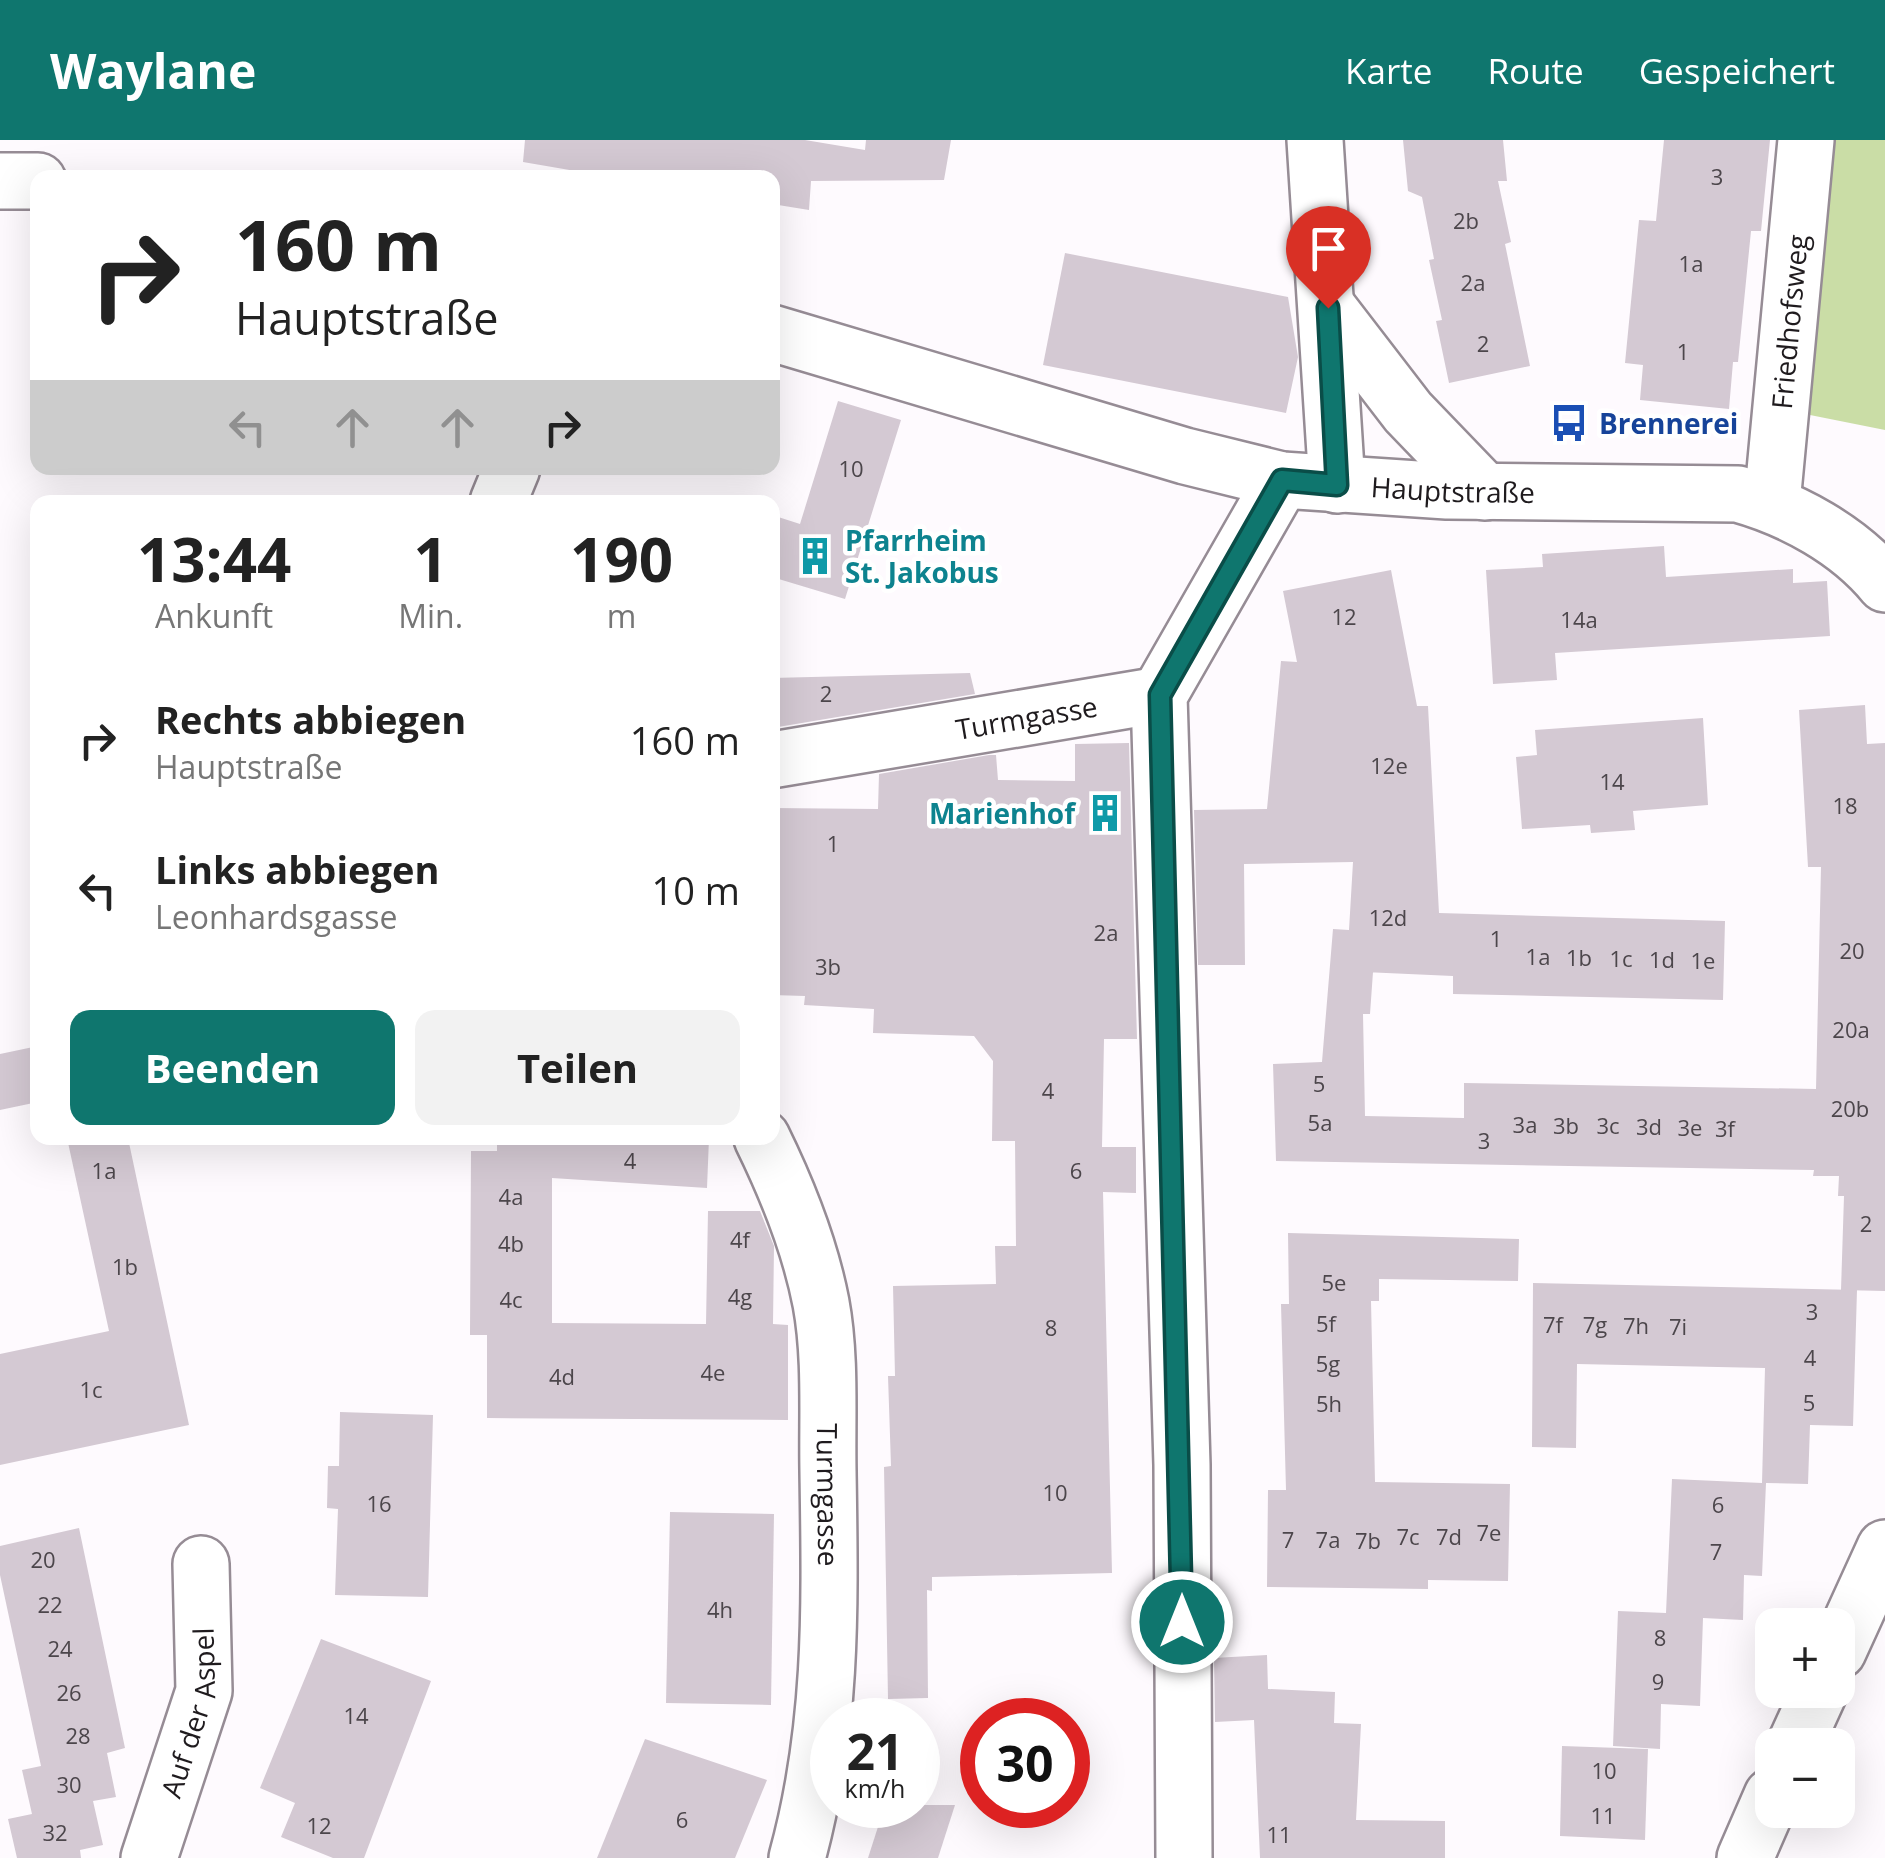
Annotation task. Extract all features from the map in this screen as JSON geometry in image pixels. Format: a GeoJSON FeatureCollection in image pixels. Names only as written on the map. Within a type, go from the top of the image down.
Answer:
{"type":"FeatureCollection","features":[{"type":"Feature","properties":{"kind":"street"},"geometry":{"type":"LineString","coordinates":[[1315,140],[1337,485]]}},
{"type":"Feature","properties":{"kind":"street","name":"Friedhofsweg"},"geometry":{"type":"LineString","coordinates":[[1772,503],[1806,140]]}},
{"type":"Feature","properties":{"kind":"street"},"geometry":{"type":"LineString","coordinates":[[0,181],[30,181]]}},
{"type":"Feature","properties":{"kind":"street"},"geometry":{"type":"LineString","coordinates":[[1328,308],[1408,412],[1486,492]]}},
{"type":"Feature","properties":{"kind":"street","name":"Hauptstraße"},"geometry":{"type":"LineString","coordinates":[[780,335],[1185,456],[1282,480],[1486,492],[1712,491],[1772,503],[1812,524],[1882,578]]}},
{"type":"Feature","properties":{"kind":"street"},"geometry":{"type":"LineString","coordinates":[[1184,1858],[1182,1465],[1160,695],[1282,480]]}},
{"type":"Feature","properties":{"kind":"street","name":"Turmgasse"},"geometry":{"type":"LineString","coordinates":[[780,759],[1160,695]]}},
{"type":"Feature","properties":{"kind":"street","name":"Turmgasse"},"geometry":{"type":"LineString","coordinates":[[765,1145],[804,1238],[821,1304],[827,1370],[830,1661],[816,1788],[797,1858]]}},
{"type":"Feature","properties":{"kind":"street"},"geometry":{"type":"LineString","coordinates":[[1855,1614],[1885,1548]]}},
{"type":"Feature","properties":{"kind":"street","name":"Auf der Aspel"},"geometry":{"type":"LineString","coordinates":[[149,1858],[204,1690],[201,1564]]}},
{"type":"Feature","properties":{"kind":"street"},"geometry":{"type":"LineString","coordinates":[[1745,1858],[1758,1828]]}},
{"type":"Feature","properties":{"kind":"green space"},"geometry":{"type":"Polygon","coordinates":[[[1835,140],[1885,140],[1885,430],[1805,414],[1835,140]]]}},
{"type":"Feature","properties":{"kind":"building"},"geometry":{"type":"Polygon","coordinates":[[[525,140],[805,140],[865,150],[866,140],[951,140],[944,180],[811,181],[809,210],[780,205],[780,170],[570,170],[523,162],[525,140]]]}},
{"type":"Feature","properties":{"kind":"building"},"geometry":{"type":"Polygon","coordinates":[[[1403,140],[1503,140],[1507,181],[1498,181],[1511,242],[1505,244],[1530,366],[1449,383],[1436,321],[1442,320],[1429,260],[1434,259],[1422,197],[1408,191],[1403,140]]]}},
{"type":"Feature","properties":{"kind":"building"},"geometry":{"type":"Polygon","coordinates":[[[1664,140],[1770,140],[1761,231],[1751,231],[1738,362],[1733,362],[1729,409],[1640,400],[1643,365],[1625,363],[1639,220],[1656,221],[1664,140]]]}},
{"type":"Feature","properties":{"kind":"building"},"geometry":{"type":"Polygon","coordinates":[[[1065,253],[1288,297],[1298,357],[1286,413],[1043,365],[1065,253]]]}},
{"type":"Feature","properties":{"kind":"building"},"geometry":{"type":"Polygon","coordinates":[[[838,401],[901,420],[845,599],[780,579],[780,518],[800,524],[838,401]]]}},
{"type":"Feature","properties":{"kind":"building"},"geometry":{"type":"Polygon","coordinates":[[[1664,546],[1666,577],[1793,569],[1793,583],[1827,581],[1830,636],[1555,653],[1557,680],[1493,684],[1486,570],[1543,567],[1542,554],[1664,546]]]}},
{"type":"Feature","properties":{"kind":"building"},"geometry":{"type":"Polygon","coordinates":[[[1391,570],[1417,706],[1428,706],[1439,913],[1725,921],[1723,1000],[1453,994],[1453,976],[1373,972],[1370,1014],[1363,1014],[1365,1116],[1464,1118],[1464,1083],[1816,1089],[1821,867],[1808,867],[1799,710],[1865,705],[1867,744],[1885,743],[1885,1291],[1841,1290],[1844,1196],[1838,1196],[1839,1176],[1813,1176],[1814,1170],[1276,1161],[1273,1064],[1322,1062],[1333,929],[1349,930],[1353,862],[1244,864],[1245,965],[1198,965],[1194,810],[1267,809],[1281,661],[1297,662],[1283,591],[1391,570]]]}},
{"type":"Feature","properties":{"kind":"building"},"geometry":{"type":"Polygon","coordinates":[[[970,673],[975,694],[780,727],[780,678],[970,673]]]}},
{"type":"Feature","properties":{"kind":"building"},"geometry":{"type":"Polygon","coordinates":[[[1703,718],[1708,805],[1633,811],[1635,830],[1591,833],[1590,825],[1522,829],[1516,757],[1537,755],[1535,730],[1703,718]]]}},
{"type":"Feature","properties":{"kind":"building"},"geometry":{"type":"Polygon","coordinates":[[[1129,743],[1137,1039],[1104,1039],[1102,1147],[1136,1147],[1136,1193],[1103,1192],[1112,1573],[932,1577],[932,1591],[927,1590],[928,1698],[888,1698],[884,1467],[891,1466],[888,1376],[895,1376],[893,1286],[996,1284],[995,1246],[1016,1246],[1015,1141],[992,1141],[993,1061],[974,1036],[873,1033],[874,1009],[804,1005],[805,996],[780,995],[780,808],[878,809],[879,774],[989,755],[996,755],[998,780],[1075,781],[1075,744],[1129,743]]]}},
{"type":"Feature","properties":{"kind":"building"},"geometry":{"type":"Polygon","coordinates":[[[30,1048],[30,1104],[0,1110],[0,1054],[30,1048]]]}},
{"type":"Feature","properties":{"kind":"building"},"geometry":{"type":"Polygon","coordinates":[[[69,1145],[129,1145],[189,1425],[0,1465],[0,1354],[109,1331],[69,1145]]]}},
{"type":"Feature","properties":{"kind":"building"},"geometry":{"type":"Polygon","coordinates":[[[497,1145],[709,1145],[707,1188],[552,1178],[552,1323],[706,1324],[708,1211],[760,1211],[774,1246],[773,1324],[788,1325],[788,1420],[487,1418],[487,1335],[470,1335],[471,1151],[497,1151],[497,1145]]]}},
{"type":"Feature","properties":{"kind":"building"},"geometry":{"type":"Polygon","coordinates":[[[1288,1233],[1519,1239],[1518,1281],[1379,1279],[1379,1301],[1371,1301],[1375,1482],[1510,1484],[1508,1581],[1428,1580],[1428,1589],[1267,1587],[1268,1490],[1286,1490],[1281,1304],[1289,1304],[1288,1233]]]}},
{"type":"Feature","properties":{"kind":"building"},"geometry":{"type":"Polygon","coordinates":[[[1533,1283],[1857,1290],[1853,1426],[1810,1425],[1808,1484],[1766,1483],[1762,1576],[1744,1575],[1743,1620],[1703,1618],[1700,1706],[1661,1704],[1660,1749],[1613,1746],[1618,1611],[1666,1613],[1672,1479],[1762,1483],[1765,1368],[1577,1364],[1576,1448],[1532,1447],[1533,1283]]]}},
{"type":"Feature","properties":{"kind":"building"},"geometry":{"type":"Polygon","coordinates":[[[340,1412],[433,1415],[428,1597],[335,1595],[338,1509],[327,1508],[328,1466],[339,1466],[340,1412]]]}},
{"type":"Feature","properties":{"kind":"building"},"geometry":{"type":"Polygon","coordinates":[[[670,1512],[774,1514],[771,1705],[666,1703],[670,1512]]]}},
{"type":"Feature","properties":{"kind":"building"},"geometry":{"type":"Polygon","coordinates":[[[79,1528],[125,1748],[107,1753],[116,1797],[93,1801],[103,1845],[80,1850],[81,1858],[17,1858],[8,1819],[32,1814],[22,1770],[41,1766],[0,1575],[0,1546],[79,1528]]]}},
{"type":"Feature","properties":{"kind":"building"},"geometry":{"type":"Polygon","coordinates":[[[321,1639],[431,1681],[364,1858],[333,1858],[281,1837],[295,1803],[260,1788],[321,1639]]]}},
{"type":"Feature","properties":{"kind":"building"},"geometry":{"type":"Polygon","coordinates":[[[1267,1655],[1268,1689],[1335,1692],[1334,1723],[1361,1724],[1356,1820],[1445,1821],[1445,1858],[1260,1858],[1254,1720],[1215,1722],[1214,1658],[1267,1655]]]}},
{"type":"Feature","properties":{"kind":"building"},"geometry":{"type":"Polygon","coordinates":[[[645,1739],[767,1780],[735,1858],[597,1858],[645,1739]]]}},
{"type":"Feature","properties":{"kind":"building"},"geometry":{"type":"Polygon","coordinates":[[[1562,1746],[1648,1749],[1645,1840],[1560,1836],[1562,1746]]]}},
{"type":"Feature","properties":{"kind":"building"},"geometry":{"type":"Polygon","coordinates":[[[940,1805],[955,1805],[938,1858],[868,1858],[878,1828],[940,1828],[940,1805]]]}},
{"type":"Feature","properties":{"kind":"place","name":"Brennerei"},"geometry":{"type":"Point","coordinates":[1569,423]}},
{"type":"Feature","properties":{"kind":"place","name":"Pfarrheim St. Jakobus"},"geometry":{"type":"Point","coordinates":[815,556]}},
{"type":"Feature","properties":{"kind":"place","name":"Marienhof"},"geometry":{"type":"Point","coordinates":[1105,813]}},
{"type":"Feature","properties":{"kind":"route"},"geometry":{"type":"LineString","coordinates":[[1182,1622],[1182,1465],[1166,1037],[1160,695],[1282,480],[1337,485],[1328,308]]}}]}
